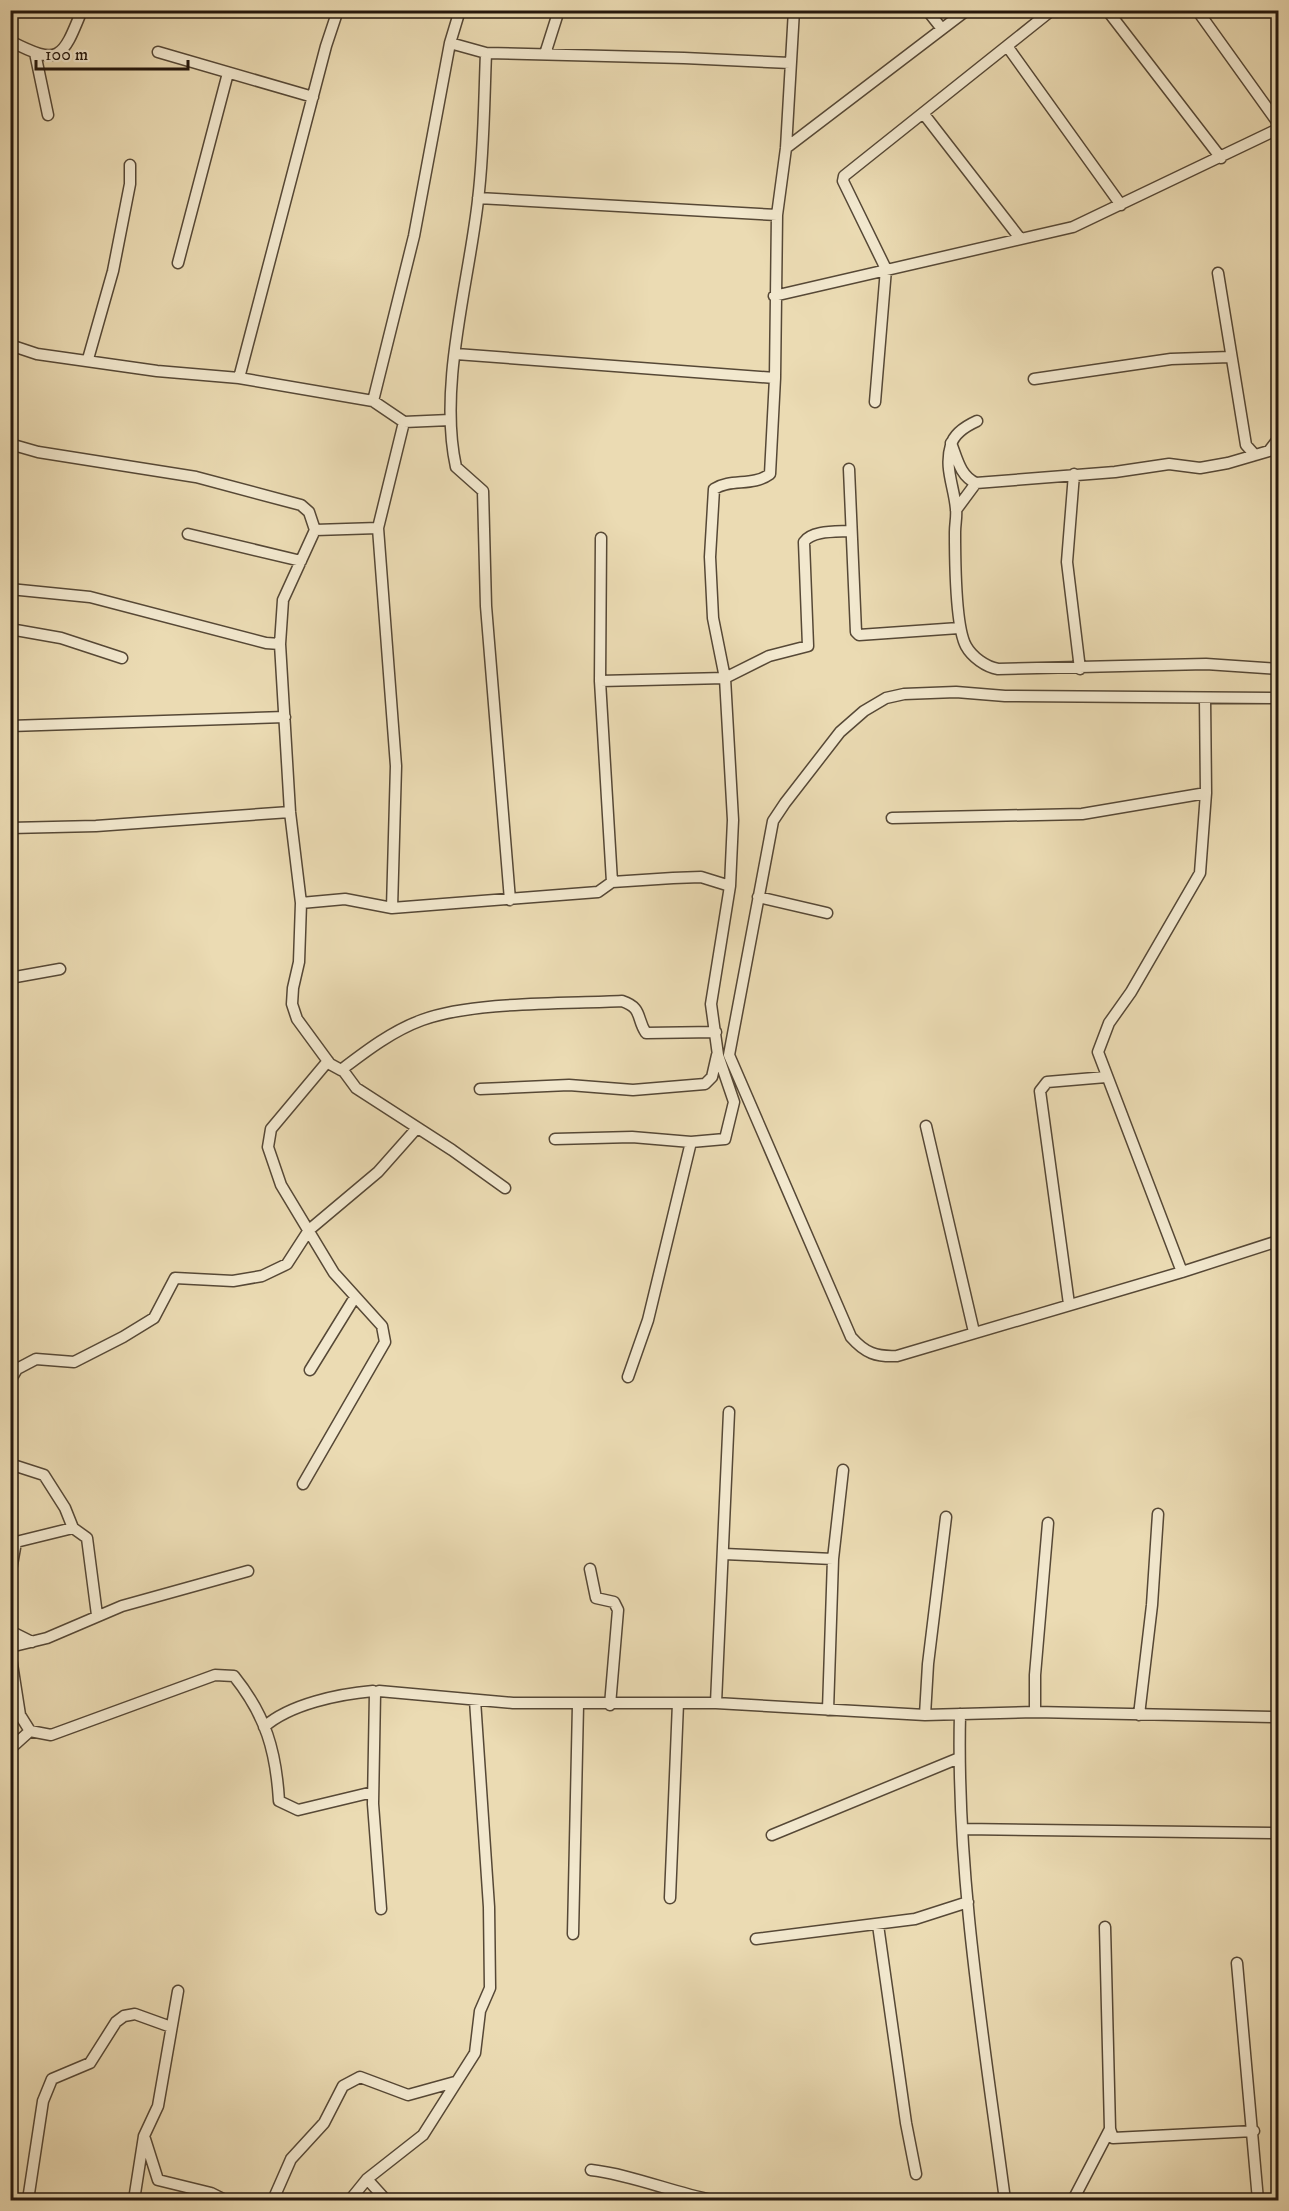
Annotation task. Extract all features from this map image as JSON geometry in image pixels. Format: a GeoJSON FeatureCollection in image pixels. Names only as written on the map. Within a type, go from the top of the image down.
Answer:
{"type":"FeatureCollection","features":[{"type":"Feature","properties":{"kind":"street"},"geometry":{"type":"LineString","coordinates":[[10,41],[35,53],[53,57],[62,52],[82,10]]}},
{"type":"Feature","properties":{"kind":"street"},"geometry":{"type":"LineString","coordinates":[[239,378],[338,10]]}},
{"type":"Feature","properties":{"kind":"street"},"geometry":{"type":"LineString","coordinates":[[373,401],[414,236],[450,43],[460,10]]}},
{"type":"Feature","properties":{"kind":"street"},"geometry":{"type":"LineString","coordinates":[[545,54],[559,10]]}},
{"type":"Feature","properties":{"kind":"street"},"geometry":{"type":"LineString","coordinates":[[555,1139],[632,1137],[691,1142],[725,1139],[728,1134],[734,1102],[718,1055],[711,1004],[730,886],[733,820],[725,678],[713,618],[710,557],[714,489],[722,484],[759,482],[770,474],[775,378],[774,296],[777,215],[786,148],[794,10]]}},
{"type":"Feature","properties":{"kind":"street"},"geometry":{"type":"LineString","coordinates":[[927,10],[942,29]]}},
{"type":"Feature","properties":{"kind":"street"},"geometry":{"type":"LineString","coordinates":[[786,148],[967,10]]}},
{"type":"Feature","properties":{"kind":"street"},"geometry":{"type":"LineString","coordinates":[[875,402],[886,269],[843,181],[844,176],[1052,10]]}},
{"type":"Feature","properties":{"kind":"street"},"geometry":{"type":"LineString","coordinates":[[1107,10],[1221,158]]}},
{"type":"Feature","properties":{"kind":"street"},"geometry":{"type":"LineString","coordinates":[[1197,10],[1278,123]]}},
{"type":"Feature","properties":{"kind":"street"},"geometry":{"type":"LineString","coordinates":[[450,43],[486,53],[790,63]]}},
{"type":"Feature","properties":{"kind":"street"},"geometry":{"type":"LineString","coordinates":[[1007,46],[1121,205]]}},
{"type":"Feature","properties":{"kind":"street"},"geometry":{"type":"LineString","coordinates":[[158,52],[313,97]]}},
{"type":"Feature","properties":{"kind":"street"},"geometry":{"type":"LineString","coordinates":[[35,53],[48,115]]}},
{"type":"Feature","properties":{"kind":"street"},"geometry":{"type":"LineString","coordinates":[[486,53],[478,198],[456,354],[450,420],[456,467],[483,490],[486,606],[510,900]]}},
{"type":"Feature","properties":{"kind":"street"},"geometry":{"type":"LineString","coordinates":[[178,263],[228,73]]}},
{"type":"Feature","properties":{"kind":"street"},"geometry":{"type":"LineString","coordinates":[[923,113],[1019,237]]}},
{"type":"Feature","properties":{"kind":"street"},"geometry":{"type":"LineString","coordinates":[[774,296],[1019,237],[1073,227],[1278,129]]}},
{"type":"Feature","properties":{"kind":"street"},"geometry":{"type":"LineString","coordinates":[[88,359],[113,272],[130,184],[130,165]]}},
{"type":"Feature","properties":{"kind":"street"},"geometry":{"type":"LineString","coordinates":[[478,198],[777,215]]}},
{"type":"Feature","properties":{"kind":"street"},"geometry":{"type":"LineString","coordinates":[[1218,273],[1246,445],[1255,455]]}},
{"type":"Feature","properties":{"kind":"street"},"geometry":{"type":"LineString","coordinates":[[10,345],[37,354],[88,359],[157,371],[239,378],[373,401],[404,422],[450,420]]}},
{"type":"Feature","properties":{"kind":"street"},"geometry":{"type":"LineString","coordinates":[[456,354],[775,378]]}},
{"type":"Feature","properties":{"kind":"street"},"geometry":{"type":"LineString","coordinates":[[1034,379],[1171,359],[1230,357]]}},
{"type":"Feature","properties":{"kind":"street"},"geometry":{"type":"LineString","coordinates":[[976,421],[964,428],[951,443],[947,466],[956,510],[954,530],[959,628],[966,647],[989,668],[1080,669],[1206,664],[1278,669]]}},
{"type":"Feature","properties":{"kind":"street"},"geometry":{"type":"LineString","coordinates":[[392,908],[396,766],[378,528],[404,422]]}},
{"type":"Feature","properties":{"kind":"street"},"geometry":{"type":"LineString","coordinates":[[951,443],[968,480],[976,483],[1169,464],[1200,468],[1269,451],[1278,439]]}},
{"type":"Feature","properties":{"kind":"street"},"geometry":{"type":"LineString","coordinates":[[10,444],[38,452],[196,477],[301,506],[309,512],[315,530],[283,600],[280,644],[291,812],[301,903],[299,962],[292,1004],[297,1019],[335,1069],[342,1069],[385,1039],[421,1020],[441,1014],[488,1009],[622,1001],[632,1005],[638,1011],[646,1033],[716,1032]]}},
{"type":"Feature","properties":{"kind":"street"},"geometry":{"type":"LineString","coordinates":[[849,469],[856,632],[859,635],[959,628]]}},
{"type":"Feature","properties":{"kind":"street"},"geometry":{"type":"LineString","coordinates":[[1074,474],[1067,562],[1080,669]]}},
{"type":"Feature","properties":{"kind":"street"},"geometry":{"type":"LineString","coordinates":[[956,510],[976,483]]}},
{"type":"Feature","properties":{"kind":"street"},"geometry":{"type":"LineString","coordinates":[[315,530],[378,528]]}},
{"type":"Feature","properties":{"kind":"street"},"geometry":{"type":"LineString","coordinates":[[600,681],[725,678],[769,656],[808,646],[804,542],[807,537],[819,534],[851,531]]}},
{"type":"Feature","properties":{"kind":"street"},"geometry":{"type":"LineString","coordinates":[[188,534],[301,561]]}},
{"type":"Feature","properties":{"kind":"street"},"geometry":{"type":"LineString","coordinates":[[601,538],[600,681],[612,882]]}},
{"type":"Feature","properties":{"kind":"street"},"geometry":{"type":"LineString","coordinates":[[10,589],[90,597],[266,643],[280,644]]}},
{"type":"Feature","properties":{"kind":"street"},"geometry":{"type":"LineString","coordinates":[[10,629],[62,638],[122,658]]}},
{"type":"Feature","properties":{"kind":"street"},"geometry":{"type":"LineString","coordinates":[[1278,698],[1005,696],[956,692],[904,694],[886,698],[864,711],[840,732],[773,821],[729,1055],[851,1337],[869,1354],[879,1357],[897,1356],[1182,1272],[1278,1240]]}},
{"type":"Feature","properties":{"kind":"street"},"geometry":{"type":"LineString","coordinates":[[1182,1272],[1098,1052],[1101,1039],[1190,894],[1200,873],[1206,793],[1205,698]]}},
{"type":"Feature","properties":{"kind":"street"},"geometry":{"type":"LineString","coordinates":[[10,726],[98,725],[285,717]]}},
{"type":"Feature","properties":{"kind":"street"},"geometry":{"type":"LineString","coordinates":[[892,818],[1082,814],[1206,793]]}},
{"type":"Feature","properties":{"kind":"street"},"geometry":{"type":"LineString","coordinates":[[10,828],[96,826],[291,812]]}},
{"type":"Feature","properties":{"kind":"street"},"geometry":{"type":"LineString","coordinates":[[301,903],[345,899],[392,908],[598,892],[612,882],[701,877],[730,886]]}},
{"type":"Feature","properties":{"kind":"street"},"geometry":{"type":"LineString","coordinates":[[758,897],[827,913]]}},
{"type":"Feature","properties":{"kind":"street"},"geometry":{"type":"LineString","coordinates":[[10,978],[60,969]]}},
{"type":"Feature","properties":{"kind":"street"},"geometry":{"type":"LineString","coordinates":[[480,1089],[569,1085],[633,1090],[705,1084],[712,1077],[718,1055]]}},
{"type":"Feature","properties":{"kind":"street"},"geometry":{"type":"LineString","coordinates":[[303,1484],[385,1342],[382,1326],[334,1273],[281,1185],[268,1147],[271,1129],[327,1061]]}},
{"type":"Feature","properties":{"kind":"street"},"geometry":{"type":"LineString","coordinates":[[342,1069],[356,1088],[505,1188]]}},
{"type":"Feature","properties":{"kind":"street"},"geometry":{"type":"LineString","coordinates":[[1069,1304],[1040,1091],[1047,1082],[1106,1077]]}},
{"type":"Feature","properties":{"kind":"street"},"geometry":{"type":"LineString","coordinates":[[926,1126],[974,1332]]}},
{"type":"Feature","properties":{"kind":"street"},"geometry":{"type":"LineString","coordinates":[[10,1381],[14,1366],[36,1359],[74,1362],[154,1318],[175,1278],[233,1281],[262,1276],[287,1264],[309,1230],[378,1172],[417,1128]]}},
{"type":"Feature","properties":{"kind":"street"},"geometry":{"type":"LineString","coordinates":[[628,1377],[648,1320],[691,1142]]}},
{"type":"Feature","properties":{"kind":"street"},"geometry":{"type":"LineString","coordinates":[[310,1370],[355,1296]]}},
{"type":"Feature","properties":{"kind":"street"},"geometry":{"type":"LineString","coordinates":[[716,1703],[729,1412]]}},
{"type":"Feature","properties":{"kind":"street"},"geometry":{"type":"LineString","coordinates":[[10,1464],[44,1475],[65,1508],[73,1528],[87,1538],[97,1615]]}},
{"type":"Feature","properties":{"kind":"street"},"geometry":{"type":"LineString","coordinates":[[828,1710],[833,1559],[843,1470]]}},
{"type":"Feature","properties":{"kind":"street"},"geometry":{"type":"LineString","coordinates":[[1139,1715],[1152,1605],[1158,1514]]}},
{"type":"Feature","properties":{"kind":"street"},"geometry":{"type":"LineString","coordinates":[[925,1715],[928,1664],[946,1517]]}},
{"type":"Feature","properties":{"kind":"street"},"geometry":{"type":"LineString","coordinates":[[1035,1712],[1035,1675],[1048,1523]]}},
{"type":"Feature","properties":{"kind":"street"},"geometry":{"type":"LineString","coordinates":[[10,1576],[16,1542],[73,1528]]}},
{"type":"Feature","properties":{"kind":"street"},"geometry":{"type":"LineString","coordinates":[[724,1554],[833,1559]]}},
{"type":"Feature","properties":{"kind":"street"},"geometry":{"type":"LineString","coordinates":[[590,1569],[596,1598],[614,1602],[618,1610],[610,1705]]}},
{"type":"Feature","properties":{"kind":"street"},"geometry":{"type":"LineString","coordinates":[[248,1571],[201,1582],[160,1597],[97,1615],[10,1649],[17,1680],[20,1715],[30,1731],[51,1735],[215,1675],[234,1676],[249,1695],[277,1762],[279,1802],[298,1810],[373,1792]]}},
{"type":"Feature","properties":{"kind":"street"},"geometry":{"type":"LineString","coordinates":[[10,1631],[32,1642]]}},
{"type":"Feature","properties":{"kind":"street"},"geometry":{"type":"LineString","coordinates":[[264,1727],[277,1715],[334,1696],[373,1691],[375,1694]]}},
{"type":"Feature","properties":{"kind":"street"},"geometry":{"type":"LineString","coordinates":[[375,1694],[379,1691],[475,1700],[578,1705],[716,1703],[925,1715],[1035,1712],[1278,1717]]}},
{"type":"Feature","properties":{"kind":"street"},"geometry":{"type":"LineString","coordinates":[[375,1694],[373,1792],[381,1909]]}},
{"type":"Feature","properties":{"kind":"street"},"geometry":{"type":"LineString","coordinates":[[350,2200],[367,2179],[423,2135],[475,2053],[480,2011],[489,1988],[489,1907],[475,1700]]}},
{"type":"Feature","properties":{"kind":"street"},"geometry":{"type":"LineString","coordinates":[[670,1898],[678,1703]]}},
{"type":"Feature","properties":{"kind":"street"},"geometry":{"type":"LineString","coordinates":[[573,1934],[578,1705]]}},
{"type":"Feature","properties":{"kind":"street"},"geometry":{"type":"LineString","coordinates":[[960,1714],[959,1758],[968,1902],[1005,2200]]}},
{"type":"Feature","properties":{"kind":"street"},"geometry":{"type":"LineString","coordinates":[[10,1749],[30,1731]]}},
{"type":"Feature","properties":{"kind":"street"},"geometry":{"type":"LineString","coordinates":[[772,1835],[959,1758]]}},
{"type":"Feature","properties":{"kind":"street"},"geometry":{"type":"LineString","coordinates":[[963,1829],[1278,1833]]}},
{"type":"Feature","properties":{"kind":"street"},"geometry":{"type":"LineString","coordinates":[[756,1939],[878,1925],[915,1918],[968,1902]]}},
{"type":"Feature","properties":{"kind":"street"},"geometry":{"type":"LineString","coordinates":[[878,1925],[901,2090],[916,2174]]}},
{"type":"Feature","properties":{"kind":"street"},"geometry":{"type":"LineString","coordinates":[[1105,1927],[1110,2129],[1113,2138],[1125,2140],[1254,2131]]}},
{"type":"Feature","properties":{"kind":"street"},"geometry":{"type":"LineString","coordinates":[[1237,1963],[1254,2131],[1258,2200]]}},
{"type":"Feature","properties":{"kind":"street"},"geometry":{"type":"LineString","coordinates":[[134,2200],[144,2136],[158,2106],[178,1991]]}},
{"type":"Feature","properties":{"kind":"street"},"geometry":{"type":"LineString","coordinates":[[28,2200],[43,2101],[52,2079],[90,2063],[116,2022],[124,2016],[135,2014],[171,2027]]}},
{"type":"Feature","properties":{"kind":"street"},"geometry":{"type":"LineString","coordinates":[[273,2200],[291,2159],[324,2123],[343,2086],[360,2077],[408,2095],[455,2082]]}},
{"type":"Feature","properties":{"kind":"street"},"geometry":{"type":"LineString","coordinates":[[1073,2200],[1110,2129]]}},
{"type":"Feature","properties":{"kind":"street"},"geometry":{"type":"LineString","coordinates":[[144,2136],[158,2180],[211,2193],[225,2200]]}},
{"type":"Feature","properties":{"kind":"street"},"geometry":{"type":"LineString","coordinates":[[591,2170],[620,2174],[687,2195],[712,2200]]}},
{"type":"Feature","properties":{"kind":"street"},"geometry":{"type":"LineString","coordinates":[[367,2179],[386,2200]]}}]}
